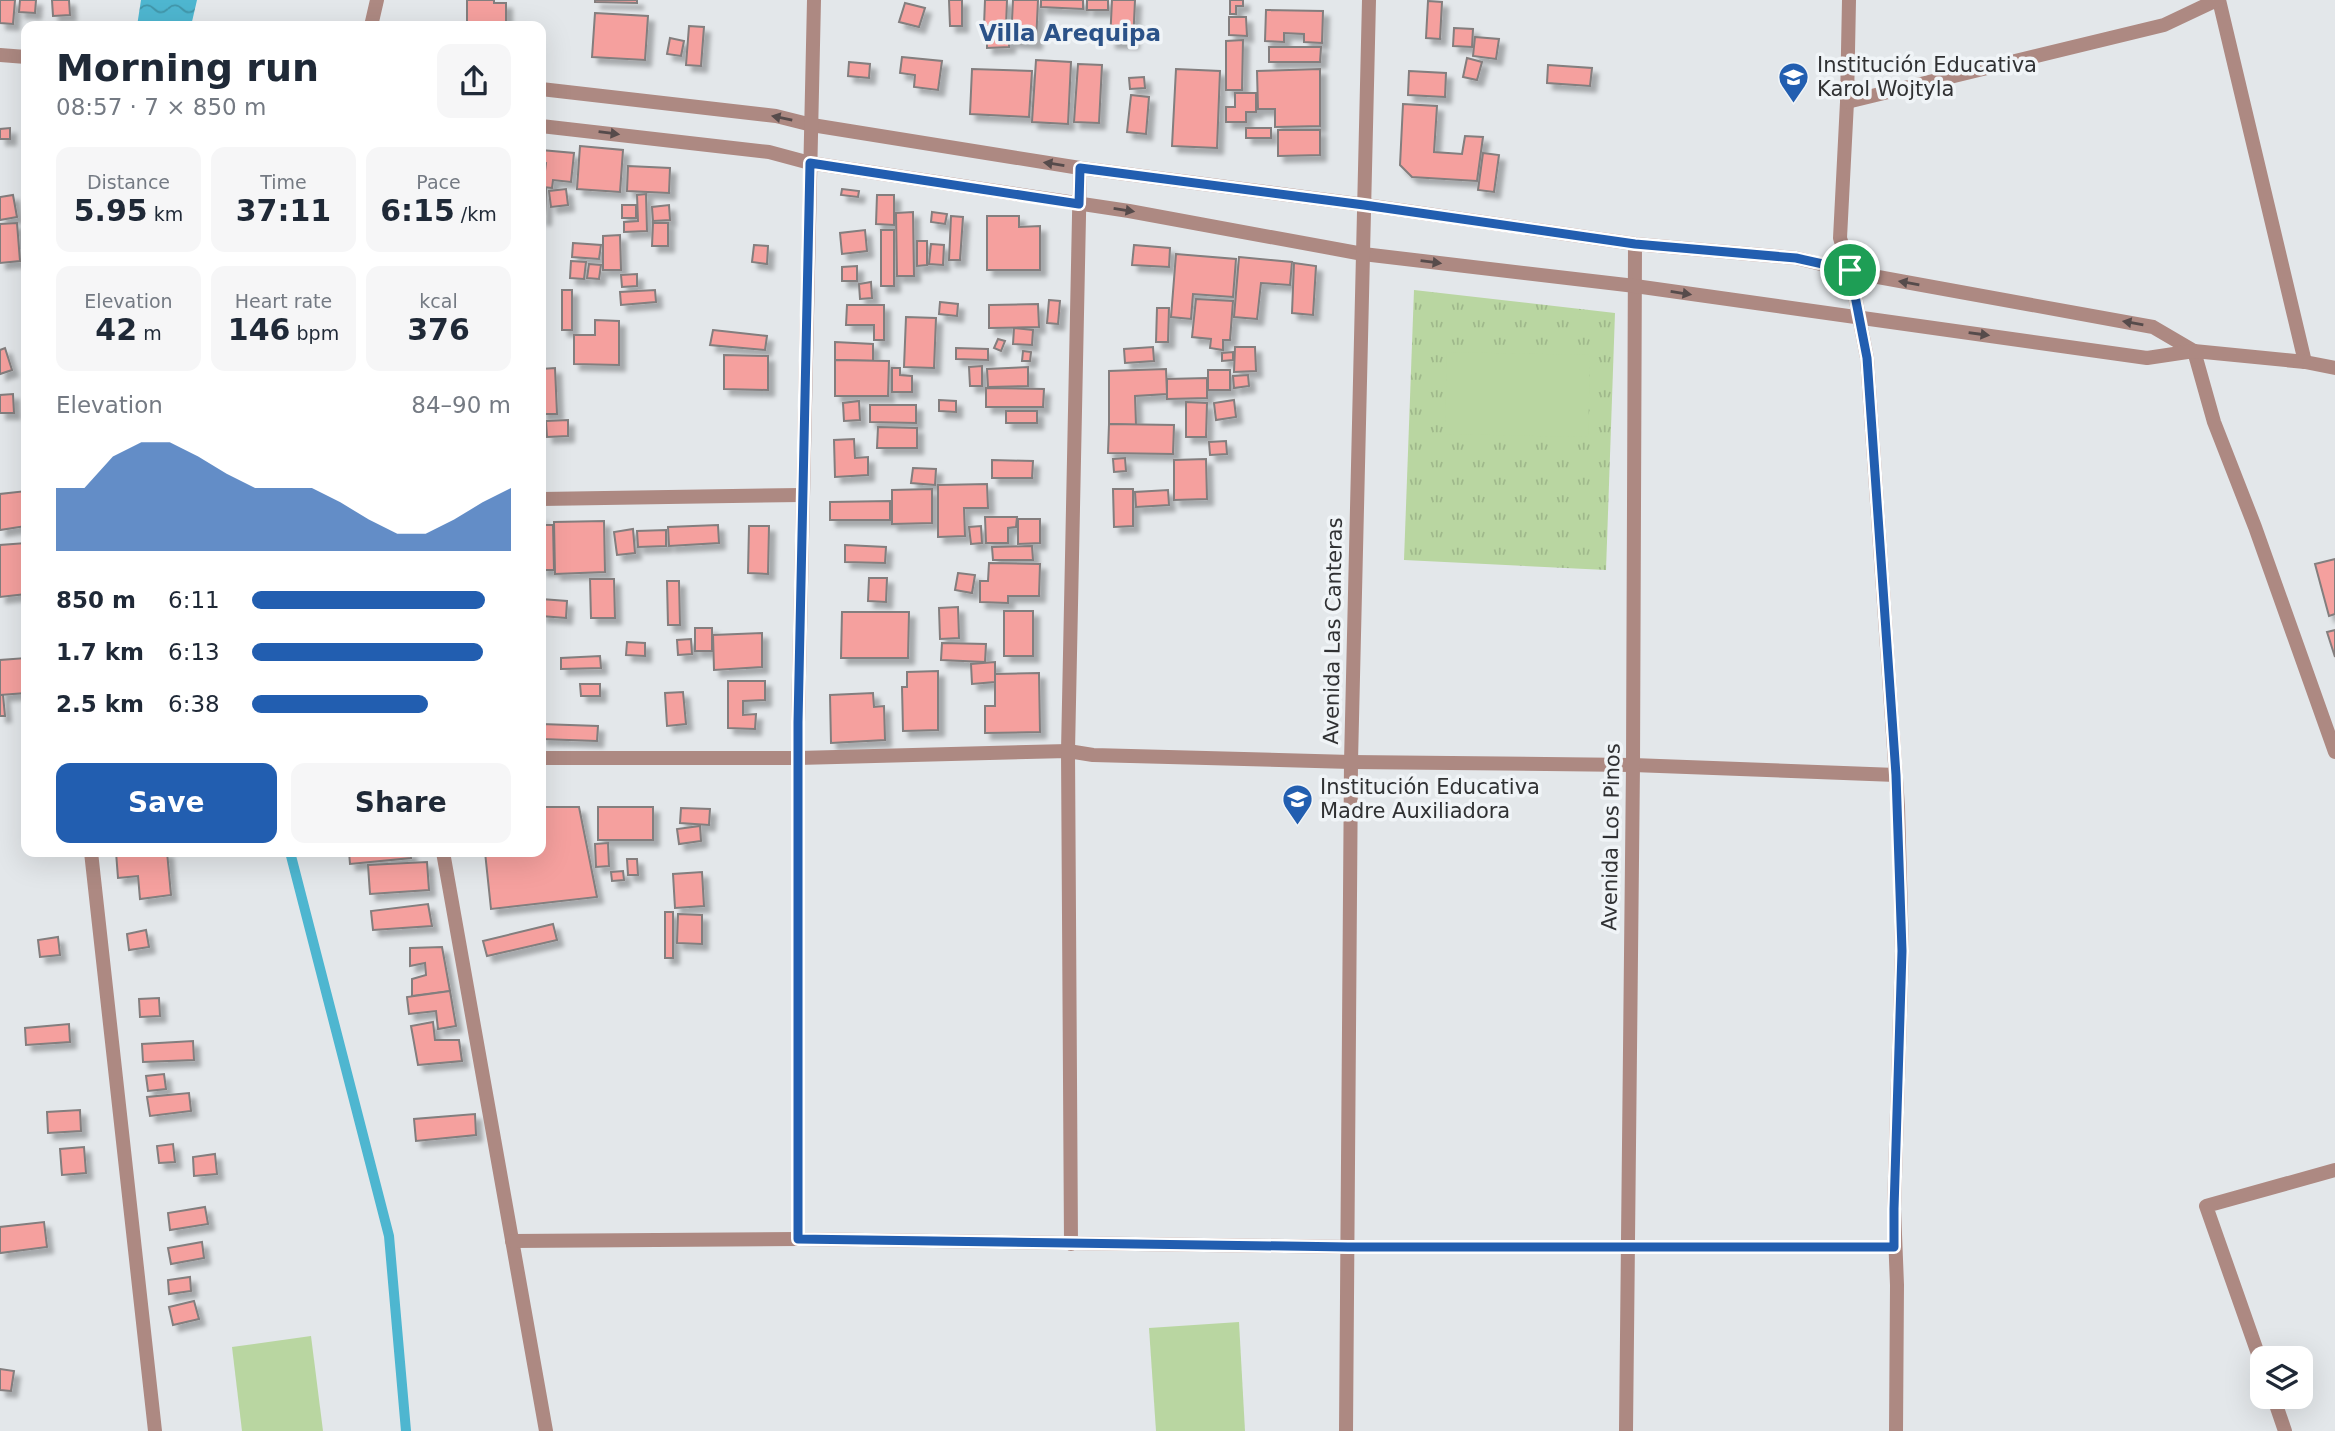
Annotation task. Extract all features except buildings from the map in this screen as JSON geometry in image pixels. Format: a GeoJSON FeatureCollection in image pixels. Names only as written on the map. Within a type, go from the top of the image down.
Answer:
{"type":"FeatureCollection","features":[{"type":"Feature","properties":{"kind":"street"},"geometry":{"type":"LineString","coordinates":[[373,21],[377,0]]}},
{"type":"Feature","properties":{"kind":"street"},"geometry":{"type":"LineString","coordinates":[[798,1239],[798,758],[814,0]]}},
{"type":"Feature","properties":{"kind":"street","name":"Avenida Las Canteras"},"geometry":{"type":"LineString","coordinates":[[1346,1431],[1351,762],[1369,0]]}},
{"type":"Feature","properties":{"kind":"street"},"geometry":{"type":"LineString","coordinates":[[1849,0],[1840,238],[1850,270],[1867,358],[1896,775],[1902,951],[1894,1209],[1897,1285],[1896,1431]]}},
{"type":"Feature","properties":{"kind":"street"},"geometry":{"type":"LineString","coordinates":[[1847,102],[2164,25],[2218,0],[2305,362]]}},
{"type":"Feature","properties":{"kind":"street"},"geometry":{"type":"LineString","coordinates":[[0,55],[21,57]]}},
{"type":"Feature","properties":{"kind":"street"},"geometry":{"type":"LineString","coordinates":[[546,90],[776,116],[812,125],[1080,168],[1635,244],[1796,258],[1867,275],[2153,327],[2194,351],[2214,422],[2255,527],[2335,752]]}},
{"type":"Feature","properties":{"kind":"street"},"geometry":{"type":"LineString","coordinates":[[546,127],[769,152],[810,163],[1079,204],[1363,254],[1635,286],[2147,358],[2194,351],[2305,362],[2335,368]]}},
{"type":"Feature","properties":{"kind":"street"},"geometry":{"type":"LineString","coordinates":[[1070,1244],[1068,751],[1080,168]]}},
{"type":"Feature","properties":{"kind":"street","name":"Avenida Los Pinos"},"geometry":{"type":"LineString","coordinates":[[1626,1431],[1635,244]]}},
{"type":"Feature","properties":{"kind":"street"},"geometry":{"type":"LineString","coordinates":[[546,499],[802,495]]}},
{"type":"Feature","properties":{"kind":"street"},"geometry":{"type":"LineString","coordinates":[[546,758],[798,758],[1068,751],[1093,755],[1351,762],[1633,765],[1896,775]]}},
{"type":"Feature","properties":{"kind":"street"},"geometry":{"type":"LineString","coordinates":[[92,857],[155,1431]]}},
{"type":"Feature","properties":{"kind":"street"},"geometry":{"type":"LineString","coordinates":[[444,857],[546,1431]]}},
{"type":"Feature","properties":{"kind":"street"},"geometry":{"type":"LineString","coordinates":[[2255,1346],[2206,1206],[2335,1170]]}},
{"type":"Feature","properties":{"kind":"street"},"geometry":{"type":"LineString","coordinates":[[512,1241],[798,1239],[1348,1247],[1894,1247]]}},
{"type":"Feature","properties":{"kind":"street"},"geometry":{"type":"LineString","coordinates":[[2277,1409],[2285,1431]]}},
{"type":"Feature","properties":{"kind":"green space"},"geometry":{"type":"Polygon","coordinates":[[[1414,290],[1615,313],[1606,570],[1404,560],[1414,290]]]}},
{"type":"Feature","properties":{"kind":"green space"},"geometry":{"type":"Polygon","coordinates":[[[1447,352],[1590,355],[1588,437],[1445,434],[1447,352]]]}},
{"type":"Feature","properties":{"kind":"green space"},"geometry":{"type":"Polygon","coordinates":[[[1239,1322],[1245,1431],[1156,1431],[1149,1328],[1239,1322]]]}},
{"type":"Feature","properties":{"kind":"green space"},"geometry":{"type":"Polygon","coordinates":[[[311,1336],[323,1431],[242,1431],[232,1347],[311,1336]]]}},
{"type":"Feature","properties":{"kind":"water"},"geometry":{"type":"Polygon","coordinates":[[[141,0],[197,0],[192,21],[138,21],[141,0]]]}},
{"type":"Feature","properties":{"kind":"waterway"},"geometry":{"type":"LineString","coordinates":[[291,857],[389,1236],[406,1431]]}},
{"type":"Feature","properties":{"kind":"place","name":"Institución Educativa Karol Wojtyla"},"geometry":{"type":"Point","coordinates":[1794,104]}},
{"type":"Feature","properties":{"kind":"place","name":"Institución Educativa Madre Auxiliadora"},"geometry":{"type":"Point","coordinates":[1297,826]}},
{"type":"Feature","properties":{"kind":"district","name":"Villa Arequipa"},"geometry":{"type":"Point","coordinates":[1070,33]}},
{"type":"Feature","properties":{"kind":"route"},"geometry":{"type":"LineString","coordinates":[[810,163],[1079,204],[1080,168],[1635,244],[1796,258],[1850,270],[1867,358],[1896,775],[1902,951],[1894,1247],[1348,1247],[798,1239],[798,722],[810,163]]}}]}
